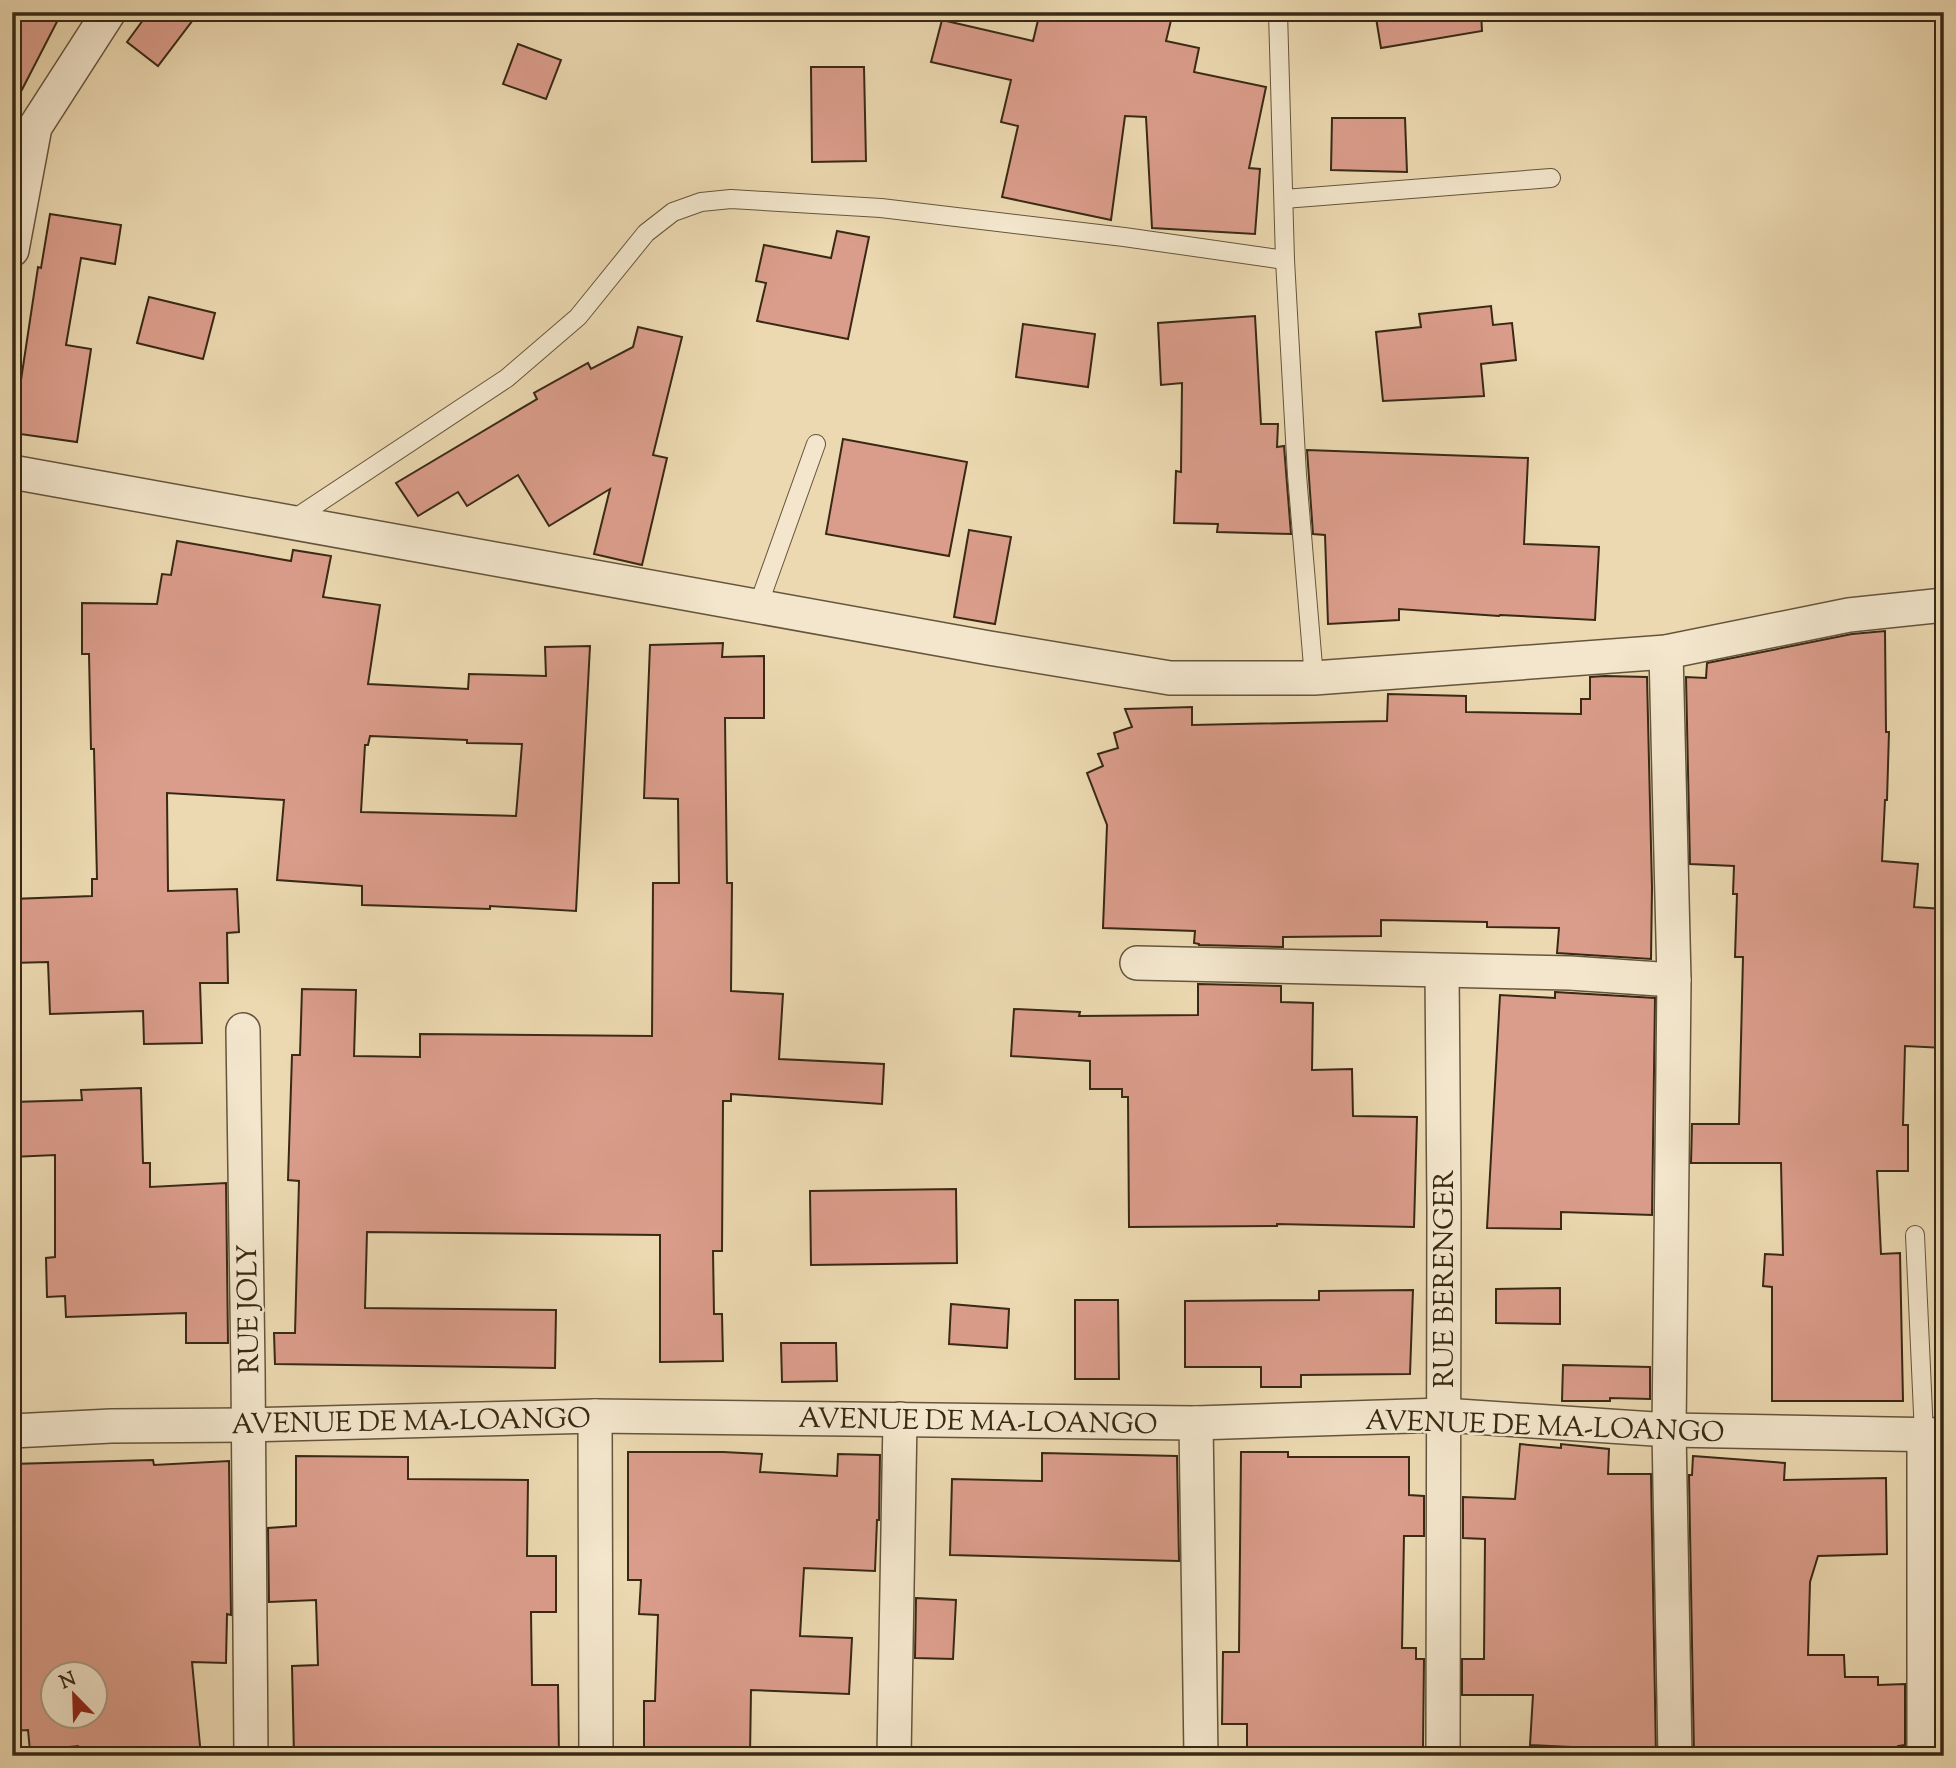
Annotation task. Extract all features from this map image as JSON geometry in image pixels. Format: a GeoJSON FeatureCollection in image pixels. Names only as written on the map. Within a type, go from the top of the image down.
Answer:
{"type":"FeatureCollection","features":[{"type":"Feature","properties":{"kind":"street"},"geometry":{"type":"LineString","coordinates":[[12,250],[24,126],[109,12]]}},
{"type":"Feature","properties":{"kind":"street"},"geometry":{"type":"LineString","coordinates":[[12,472],[989,648],[1170,677],[1314,678],[1666,652],[1849,615],[1944,605]]}},
{"type":"Feature","properties":{"kind":"street"},"geometry":{"type":"LineString","coordinates":[[1666,652],[1674,980],[1668,1430],[1675,1756]]}},
{"type":"Feature","properties":{"kind":"street"},"geometry":{"type":"LineString","coordinates":[[1137,963],[1570,973],[1674,980]]}},
{"type":"Feature","properties":{"kind":"street","name":"RUE BERENGER"},"geometry":{"type":"LineString","coordinates":[[1442,971],[1443,1756]]}},
{"type":"Feature","properties":{"kind":"street","name":"RUE JOLY"},"geometry":{"type":"LineString","coordinates":[[243,1030],[251,1756]]}},
{"type":"Feature","properties":{"kind":"street","name":"AVENUE DE MA-LOANGO"},"geometry":{"type":"LineString","coordinates":[[12,1431],[111,1426],[595,1416],[1196,1423],[1443,1415],[1668,1430],[1934,1435]]}},
{"type":"Feature","properties":{"kind":"street"},"geometry":{"type":"LineString","coordinates":[[595,1416],[596,1756]]}},
{"type":"Feature","properties":{"kind":"street"},"geometry":{"type":"LineString","coordinates":[[894,1756],[900,1419]]}},
{"type":"Feature","properties":{"kind":"street"},"geometry":{"type":"LineString","coordinates":[[1196,1423],[1201,1756]]}},
{"type":"Feature","properties":{"kind":"street"},"geometry":{"type":"LineString","coordinates":[[1924,1756],[1934,1435]]}},
{"type":"Feature","properties":{"kind":"lane"},"geometry":{"type":"LineString","coordinates":[[1278,12],[1284,260],[1297,475],[1314,678]]}},
{"type":"Feature","properties":{"kind":"lane"},"geometry":{"type":"LineString","coordinates":[[1284,200],[1551,178]]}},
{"type":"Feature","properties":{"kind":"lane"},"geometry":{"type":"LineString","coordinates":[[291,521],[508,378],[578,317],[646,233],[673,212],[701,202],[731,199],[881,208],[1124,237],[1284,260]]}},
{"type":"Feature","properties":{"kind":"lane"},"geometry":{"type":"LineString","coordinates":[[758,606],[816,444]]}},
{"type":"Feature","properties":{"kind":"lane"},"geometry":{"type":"LineString","coordinates":[[1915,1235],[1934,1435]]}},
{"type":"Feature","properties":{"kind":"building"},"geometry":{"type":"Polygon","coordinates":[[[12,12],[62,12],[12,109],[12,12]]]}},
{"type":"Feature","properties":{"kind":"building"},"geometry":{"type":"Polygon","coordinates":[[[149,12],[199,12],[158,66],[127,42],[149,12]]]}},
{"type":"Feature","properties":{"kind":"building"},"geometry":{"type":"Polygon","coordinates":[[[1040,12],[1173,12],[1166,41],[1199,48],[1194,72],[1266,87],[1249,168],[1260,169],[1255,234],[1152,228],[1146,117],[1125,116],[1111,220],[1002,197],[1018,126],[1001,122],[1011,80],[931,62],[942,20],[1033,41],[1040,12]]]}},
{"type":"Feature","properties":{"kind":"building"},"geometry":{"type":"Polygon","coordinates":[[[1375,12],[1481,12],[1482,31],[1381,48],[1375,12]]]}},
{"type":"Feature","properties":{"kind":"building"},"geometry":{"type":"Polygon","coordinates":[[[518,44],[561,60],[546,99],[503,84],[518,44]]]}},
{"type":"Feature","properties":{"kind":"building"},"geometry":{"type":"Polygon","coordinates":[[[811,67],[864,67],[866,161],[812,162],[811,67]]]}},
{"type":"Feature","properties":{"kind":"building"},"geometry":{"type":"Polygon","coordinates":[[[1332,118],[1405,118],[1407,172],[1331,170],[1332,118]]]}},
{"type":"Feature","properties":{"kind":"building"},"geometry":{"type":"Polygon","coordinates":[[[50,214],[121,225],[115,264],[81,258],[66,345],[91,349],[77,442],[13,433],[38,267],[41,268],[50,214]]]}},
{"type":"Feature","properties":{"kind":"building"},"geometry":{"type":"Polygon","coordinates":[[[837,231],[869,237],[848,339],[757,321],[766,283],[756,281],[764,245],[831,258],[837,231]]]}},
{"type":"Feature","properties":{"kind":"building"},"geometry":{"type":"Polygon","coordinates":[[[149,297],[215,313],[203,359],[137,343],[149,297]]]}},
{"type":"Feature","properties":{"kind":"building"},"geometry":{"type":"Polygon","coordinates":[[[1491,306],[1493,325],[1512,323],[1516,360],[1481,364],[1484,396],[1383,401],[1376,332],[1421,327],[1419,314],[1491,306]]]}},
{"type":"Feature","properties":{"kind":"building"},"geometry":{"type":"Polygon","coordinates":[[[1255,316],[1261,424],[1278,424],[1277,447],[1284,446],[1291,534],[1217,532],[1218,524],[1174,523],[1176,471],[1181,472],[1182,383],[1161,385],[1158,323],[1255,316]]]}},
{"type":"Feature","properties":{"kind":"building"},"geometry":{"type":"Polygon","coordinates":[[[1023,324],[1095,334],[1088,387],[1016,377],[1023,324]]]}},
{"type":"Feature","properties":{"kind":"building"},"geometry":{"type":"Polygon","coordinates":[[[638,327],[682,337],[653,455],[667,458],[642,565],[594,554],[610,489],[549,526],[518,475],[467,506],[458,492],[418,516],[396,483],[537,399],[534,393],[588,363],[591,369],[633,347],[638,327]]]}},
{"type":"Feature","properties":{"kind":"building"},"geometry":{"type":"Polygon","coordinates":[[[843,439],[967,462],[949,556],[826,534],[843,439]]]}},
{"type":"Feature","properties":{"kind":"building"},"geometry":{"type":"Polygon","coordinates":[[[1307,450],[1528,458],[1524,544],[1599,547],[1595,620],[1399,609],[1399,620],[1328,624],[1325,535],[1313,534],[1307,450]]]}},
{"type":"Feature","properties":{"kind":"building"},"geometry":{"type":"Polygon","coordinates":[[[969,530],[1011,537],[995,624],[954,617],[969,530]]]}},
{"type":"Feature","properties":{"kind":"building"},"geometry":{"type":"Polygon","coordinates":[[[177,541],[291,561],[293,550],[331,556],[323,597],[380,605],[368,684],[468,689],[469,674],[546,676],[545,647],[590,646],[576,911],[490,906],[490,909],[362,905],[362,886],[277,880],[284,800],[167,793],[168,891],[237,889],[239,932],[227,933],[228,983],[200,983],[202,1043],[144,1044],[143,1011],[50,1014],[48,962],[12,963],[12,899],[92,896],[92,879],[97,879],[89,654],[82,654],[82,603],[157,604],[162,574],[171,575],[177,541]],[[370,736],[368,745],[365,745],[361,812],[516,816],[522,744],[467,743],[467,740],[370,736]]]}},
{"type":"Feature","properties":{"kind":"building"},"geometry":{"type":"Polygon","coordinates":[[[1885,631],[1886,732],[1889,732],[1882,861],[1918,864],[1914,907],[1944,909],[1944,1048],[1905,1046],[1903,1125],[1908,1125],[1908,1171],[1877,1171],[1881,1254],[1900,1253],[1903,1401],[1772,1401],[1772,1287],[1763,1286],[1765,1254],[1783,1255],[1781,1163],[1691,1163],[1692,1124],[1739,1124],[1743,957],[1735,957],[1737,894],[1733,894],[1734,866],[1690,864],[1686,677],[1706,678],[1707,663],[1852,634],[1885,631]]]}},
{"type":"Feature","properties":{"kind":"building"},"geometry":{"type":"Polygon","coordinates":[[[723,643],[722,657],[764,656],[764,718],[725,718],[727,883],[732,883],[731,991],[783,994],[779,1059],[884,1064],[882,1104],[731,1094],[731,1101],[723,1101],[722,1251],[713,1251],[714,1314],[722,1314],[723,1361],[660,1362],[660,1235],[367,1232],[365,1308],[556,1310],[555,1368],[275,1364],[274,1333],[295,1333],[299,1181],[288,1180],[292,1055],[300,1055],[302,989],[356,990],[354,1056],[420,1057],[420,1034],[652,1036],[653,883],[679,883],[678,799],[644,798],[650,645],[723,643]]]}},
{"type":"Feature","properties":{"kind":"building"},"geometry":{"type":"Polygon","coordinates":[[[1590,677],[1647,677],[1651,959],[1557,953],[1559,928],[1487,927],[1487,922],[1381,920],[1381,936],[1283,937],[1283,947],[1199,945],[1194,943],[1195,931],[1103,928],[1107,825],[1087,773],[1103,766],[1098,754],[1118,748],[1114,733],[1132,727],[1125,709],[1192,707],[1192,725],[1387,721],[1388,694],[1466,696],[1466,712],[1581,714],[1581,699],[1590,699],[1590,677]]]}},
{"type":"Feature","properties":{"kind":"building"},"geometry":{"type":"Polygon","coordinates":[[[1198,984],[1281,986],[1281,1002],[1313,1003],[1312,1070],[1352,1069],[1353,1116],[1417,1117],[1414,1227],[1277,1224],[1129,1227],[1128,1097],[1122,1097],[1122,1089],[1090,1089],[1090,1061],[1011,1056],[1014,1009],[1080,1012],[1079,1016],[1198,1015],[1198,984]]]}},
{"type":"Feature","properties":{"kind":"building"},"geometry":{"type":"Polygon","coordinates":[[[1555,992],[1655,998],[1652,1215],[1561,1212],[1561,1229],[1487,1228],[1500,995],[1555,998],[1555,992]]]}},
{"type":"Feature","properties":{"kind":"building"},"geometry":{"type":"Polygon","coordinates":[[[141,1088],[143,1163],[150,1163],[150,1187],[226,1183],[228,1343],[186,1343],[186,1313],[66,1317],[65,1296],[47,1297],[46,1258],[55,1257],[55,1155],[12,1157],[12,1102],[82,1100],[81,1090],[141,1088]]]}},
{"type":"Feature","properties":{"kind":"building"},"geometry":{"type":"Polygon","coordinates":[[[956,1189],[957,1263],[811,1265],[810,1191],[956,1189]]]}},
{"type":"Feature","properties":{"kind":"building"},"geometry":{"type":"Polygon","coordinates":[[[1560,1288],[1560,1324],[1496,1323],[1496,1289],[1560,1288]]]}},
{"type":"Feature","properties":{"kind":"building"},"geometry":{"type":"Polygon","coordinates":[[[1413,1290],[1410,1374],[1301,1375],[1301,1387],[1261,1387],[1261,1367],[1185,1367],[1185,1301],[1319,1300],[1319,1291],[1413,1290]]]}},
{"type":"Feature","properties":{"kind":"building"},"geometry":{"type":"Polygon","coordinates":[[[1075,1300],[1118,1300],[1119,1379],[1075,1379],[1075,1300]]]}},
{"type":"Feature","properties":{"kind":"building"},"geometry":{"type":"Polygon","coordinates":[[[951,1304],[1009,1309],[1007,1348],[949,1344],[951,1304]]]}},
{"type":"Feature","properties":{"kind":"building"},"geometry":{"type":"Polygon","coordinates":[[[781,1343],[836,1343],[837,1381],[782,1382],[781,1343]]]}},
{"type":"Feature","properties":{"kind":"building"},"geometry":{"type":"Polygon","coordinates":[[[1563,1365],[1650,1367],[1650,1399],[1562,1401],[1563,1365]]]}},
{"type":"Feature","properties":{"kind":"building"},"geometry":{"type":"Polygon","coordinates":[[[1520,1444],[1561,1448],[1561,1444],[1609,1449],[1608,1474],[1651,1474],[1656,1756],[1571,1756],[1571,1747],[1530,1745],[1533,1695],[1462,1695],[1462,1659],[1484,1659],[1485,1539],[1463,1538],[1463,1497],[1515,1499],[1520,1444]]]}},
{"type":"Feature","properties":{"kind":"building"},"geometry":{"type":"Polygon","coordinates":[[[628,1452],[762,1454],[760,1472],[837,1476],[838,1454],[880,1455],[875,1571],[804,1568],[800,1636],[852,1638],[849,1694],[751,1690],[750,1756],[644,1756],[644,1701],[655,1701],[658,1615],[639,1614],[641,1580],[628,1580],[628,1452]]]}},
{"type":"Feature","properties":{"kind":"building"},"geometry":{"type":"Polygon","coordinates":[[[1241,1452],[1288,1452],[1288,1457],[1409,1457],[1409,1495],[1424,1496],[1424,1536],[1404,1536],[1402,1648],[1416,1648],[1416,1659],[1424,1659],[1423,1747],[1403,1747],[1402,1756],[1247,1756],[1247,1724],[1222,1724],[1223,1652],[1239,1652],[1241,1452]]]}},
{"type":"Feature","properties":{"kind":"building"},"geometry":{"type":"Polygon","coordinates":[[[1042,1453],[1177,1456],[1179,1561],[950,1555],[952,1479],[1042,1481],[1042,1453]]]}},
{"type":"Feature","properties":{"kind":"building"},"geometry":{"type":"Polygon","coordinates":[[[296,1456],[408,1457],[408,1479],[528,1480],[527,1556],[556,1556],[556,1612],[531,1612],[532,1685],[558,1685],[559,1756],[294,1756],[292,1666],[318,1665],[316,1600],[269,1602],[268,1528],[296,1526],[296,1456]]]}},
{"type":"Feature","properties":{"kind":"building"},"geometry":{"type":"Polygon","coordinates":[[[1693,1456],[1785,1463],[1784,1480],[1886,1478],[1887,1554],[1818,1556],[1810,1582],[1808,1655],[1844,1655],[1845,1677],[1878,1677],[1878,1685],[1905,1684],[1905,1745],[1898,1746],[1898,1756],[1694,1756],[1689,1475],[1692,1475],[1693,1456]]]}},
{"type":"Feature","properties":{"kind":"building"},"geometry":{"type":"Polygon","coordinates":[[[153,1460],[154,1465],[229,1461],[231,1615],[227,1614],[226,1663],[192,1662],[201,1756],[79,1756],[78,1746],[30,1751],[28,1730],[12,1731],[12,1464],[153,1460]]]}},
{"type":"Feature","properties":{"kind":"building"},"geometry":{"type":"Polygon","coordinates":[[[916,1598],[956,1600],[953,1659],[915,1658],[916,1598]]]}}]}
